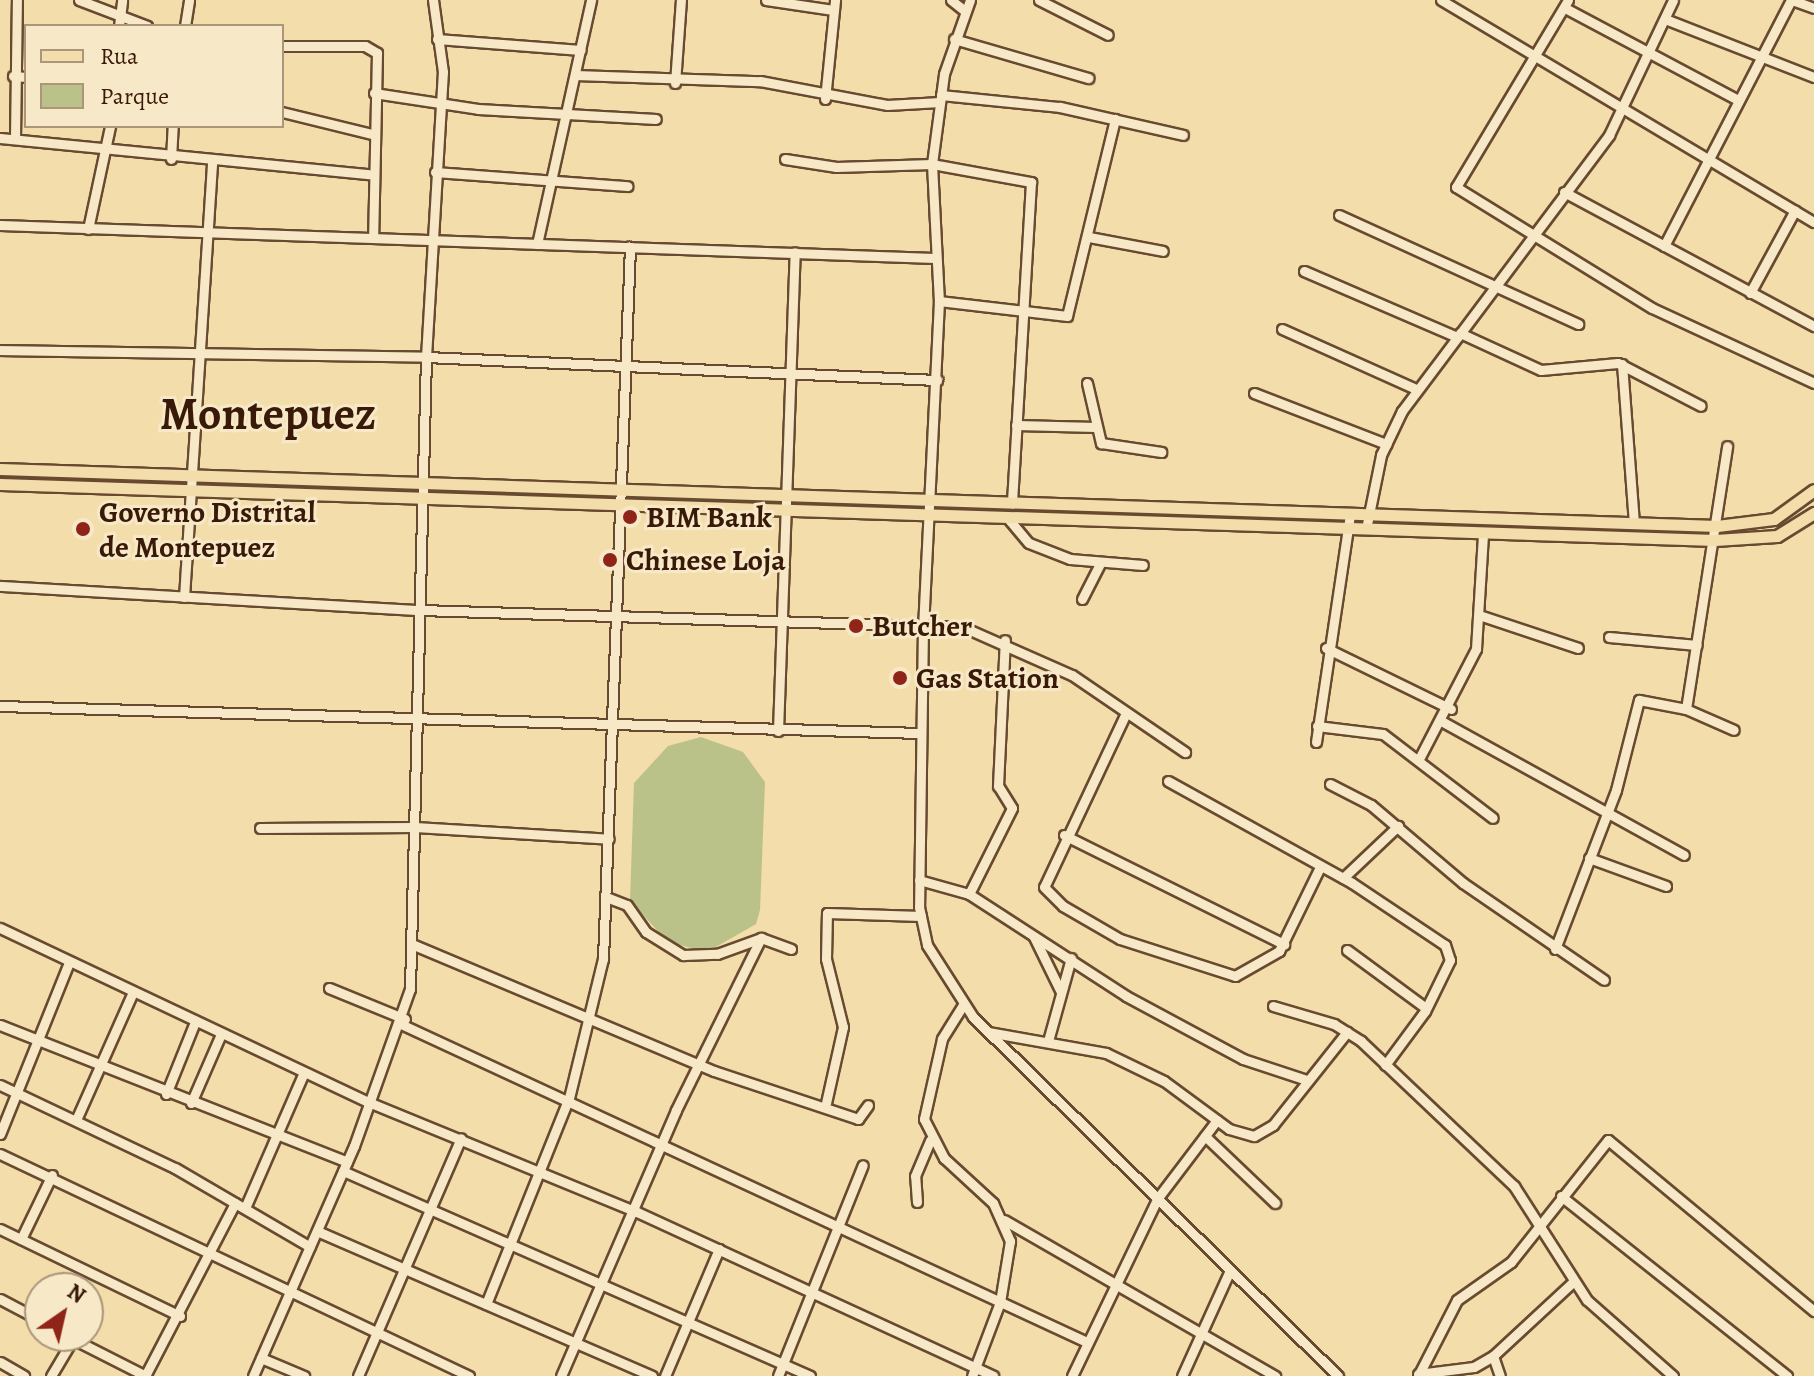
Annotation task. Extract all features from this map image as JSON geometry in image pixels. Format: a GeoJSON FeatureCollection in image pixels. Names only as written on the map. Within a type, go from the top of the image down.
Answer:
{"type":"FeatureCollection","features":[{"type":"Feature","properties":{"kind":"main road"},"geometry":{"type":"LineString","coordinates":[[0,469],[624,491],[788,503]]}},
{"type":"Feature","properties":{"kind":"main road"},"geometry":{"type":"LineString","coordinates":[[80,472],[81,487]]}},
{"type":"Feature","properties":{"kind":"main road"},"geometry":{"type":"LineString","coordinates":[[322,481],[322,494]]}},
{"type":"Feature","properties":{"kind":"main road"},"geometry":{"type":"LineString","coordinates":[[0,484],[624,505],[788,503],[930,507],[1012,503],[1717,526],[1774,519],[1814,490]]}},
{"type":"Feature","properties":{"kind":"main road"},"geometry":{"type":"LineString","coordinates":[[1096,506],[1096,519]]}},
{"type":"Feature","properties":{"kind":"main road"},"geometry":{"type":"LineString","coordinates":[[930,507],[1006,516],[1715,540],[1777,536],[1814,513]]}},
{"type":"Feature","properties":{"kind":"street"},"geometry":{"type":"LineString","coordinates":[[15,138],[13,76],[17,0]]}},
{"type":"Feature","properties":{"kind":"street"},"geometry":{"type":"LineString","coordinates":[[79,0],[142,24]]}},
{"type":"Feature","properties":{"kind":"street"},"geometry":{"type":"LineString","coordinates":[[119,24],[122,0]]}},
{"type":"Feature","properties":{"kind":"street"},"geometry":{"type":"LineString","coordinates":[[185,24],[189,0]]}},
{"type":"Feature","properties":{"kind":"street"},"geometry":{"type":"LineString","coordinates":[[253,1376],[404,1022],[414,945],[426,357],[433,242],[436,103],[443,72],[433,0]]}},
{"type":"Feature","properties":{"kind":"street"},"geometry":{"type":"LineString","coordinates":[[537,244],[549,178],[591,0]]}},
{"type":"Feature","properties":{"kind":"street"},"geometry":{"type":"LineString","coordinates":[[675,83],[681,0]]}},
{"type":"Feature","properties":{"kind":"street"},"geometry":{"type":"LineString","coordinates":[[766,0],[834,5],[825,99]]}},
{"type":"Feature","properties":{"kind":"street"},"geometry":{"type":"LineString","coordinates":[[951,0],[965,11]]}},
{"type":"Feature","properties":{"kind":"street"},"geometry":{"type":"LineString","coordinates":[[970,0],[954,39],[940,98],[932,164],[934,258],[939,301],[923,626],[919,880],[921,916],[927,945],[963,1005],[988,1032],[1338,1376]]}},
{"type":"Feature","properties":{"kind":"street"},"geometry":{"type":"LineString","coordinates":[[1039,0],[1108,35]]}},
{"type":"Feature","properties":{"kind":"street"},"geometry":{"type":"LineString","coordinates":[[1441,0],[1537,61],[1623,108],[1814,222]]}},
{"type":"Feature","properties":{"kind":"street"},"geometry":{"type":"LineString","coordinates":[[1366,529],[1366,515],[1386,444],[1416,389],[1623,108],[1673,0]]}},
{"type":"Feature","properties":{"kind":"street"},"geometry":{"type":"LineString","coordinates":[[1664,246],[1792,0],[1814,8]]}},
{"type":"Feature","properties":{"kind":"street"},"geometry":{"type":"LineString","coordinates":[[1738,100],[1566,4],[1537,61],[1456,187],[1529,237],[1652,308],[1814,383]]}},
{"type":"Feature","properties":{"kind":"street"},"geometry":{"type":"LineString","coordinates":[[1665,19],[1814,77]]}},
{"type":"Feature","properties":{"kind":"street"},"geometry":{"type":"LineString","coordinates":[[437,39],[581,50]]}},
{"type":"Feature","properties":{"kind":"street"},"geometry":{"type":"LineString","coordinates":[[954,39],[1088,78]]}},
{"type":"Feature","properties":{"kind":"street"},"geometry":{"type":"LineString","coordinates":[[284,46],[373,48],[374,93],[369,174],[373,238]]}},
{"type":"Feature","properties":{"kind":"street"},"geometry":{"type":"LineString","coordinates":[[575,75],[675,83],[760,81],[825,99],[940,98],[1115,119],[1183,135]]}},
{"type":"Feature","properties":{"kind":"street"},"geometry":{"type":"LineString","coordinates":[[13,76],[24,77]]}},
{"type":"Feature","properties":{"kind":"street"},"geometry":{"type":"LineString","coordinates":[[374,93],[436,103],[656,119]]}},
{"type":"Feature","properties":{"kind":"street"},"geometry":{"type":"LineString","coordinates":[[284,112],[372,134]]}},
{"type":"Feature","properties":{"kind":"street"},"geometry":{"type":"LineString","coordinates":[[939,301],[1020,313],[1067,316],[1089,237],[1115,119]]}},
{"type":"Feature","properties":{"kind":"street"},"geometry":{"type":"LineString","coordinates":[[88,229],[110,128]]}},
{"type":"Feature","properties":{"kind":"street"},"geometry":{"type":"LineString","coordinates":[[171,159],[173,128]]}},
{"type":"Feature","properties":{"kind":"street"},"geometry":{"type":"LineString","coordinates":[[0,138],[107,148],[171,159],[369,174]]}},
{"type":"Feature","properties":{"kind":"street"},"geometry":{"type":"LineString","coordinates":[[785,159],[836,167],[932,164],[1025,178],[1034,186],[1020,313],[1012,503]]}},
{"type":"Feature","properties":{"kind":"street"},"geometry":{"type":"LineString","coordinates":[[184,597],[194,354],[212,234],[212,162]]}},
{"type":"Feature","properties":{"kind":"street"},"geometry":{"type":"LineString","coordinates":[[435,172],[627,186]]}},
{"type":"Feature","properties":{"kind":"street"},"geometry":{"type":"LineString","coordinates":[[1564,192],[1813,326]]}},
{"type":"Feature","properties":{"kind":"street"},"geometry":{"type":"LineString","coordinates":[[1750,293],[1795,210]]}},
{"type":"Feature","properties":{"kind":"street"},"geometry":{"type":"LineString","coordinates":[[1339,215],[1578,324]]}},
{"type":"Feature","properties":{"kind":"street"},"geometry":{"type":"LineString","coordinates":[[0,225],[934,258]]}},
{"type":"Feature","properties":{"kind":"street"},"geometry":{"type":"LineString","coordinates":[[1089,237],[1163,251]]}},
{"type":"Feature","properties":{"kind":"street"},"geometry":{"type":"LineString","coordinates":[[486,1304],[569,1098],[594,1016],[606,897],[621,617],[630,247]]}},
{"type":"Feature","properties":{"kind":"street"},"geometry":{"type":"LineString","coordinates":[[778,731],[795,252]]}},
{"type":"Feature","properties":{"kind":"street"},"geometry":{"type":"LineString","coordinates":[[1304,271],[1541,370],[1622,364],[1701,406]]}},
{"type":"Feature","properties":{"kind":"street"},"geometry":{"type":"LineString","coordinates":[[1282,329],[1416,389]]}},
{"type":"Feature","properties":{"kind":"street"},"geometry":{"type":"LineString","coordinates":[[0,350],[426,357],[937,380]]}},
{"type":"Feature","properties":{"kind":"street"},"geometry":{"type":"LineString","coordinates":[[1622,364],[1634,523]]}},
{"type":"Feature","properties":{"kind":"street"},"geometry":{"type":"LineString","coordinates":[[1087,383],[1096,427],[1111,450],[1161,452]]}},
{"type":"Feature","properties":{"kind":"street"},"geometry":{"type":"LineString","coordinates":[[1254,393],[1386,444]]}},
{"type":"Feature","properties":{"kind":"street"},"geometry":{"type":"LineString","coordinates":[[1016,425],[1096,427]]}},
{"type":"Feature","properties":{"kind":"street"},"geometry":{"type":"LineString","coordinates":[[1686,709],[1715,540],[1727,446]]}},
{"type":"Feature","properties":{"kind":"street"},"geometry":{"type":"LineString","coordinates":[[1316,742],[1326,648],[1350,514]]}},
{"type":"Feature","properties":{"kind":"street"},"geometry":{"type":"LineString","coordinates":[[1006,516],[1029,543],[1100,564],[1143,565]]}},
{"type":"Feature","properties":{"kind":"street"},"geometry":{"type":"LineString","coordinates":[[1420,757],[1451,709],[1482,616],[1483,533]]}},
{"type":"Feature","properties":{"kind":"street"},"geometry":{"type":"LineString","coordinates":[[1082,599],[1100,564]]}},
{"type":"Feature","properties":{"kind":"street"},"geometry":{"type":"LineString","coordinates":[[0,586],[420,610],[963,627],[1005,640],[1185,752]]}},
{"type":"Feature","properties":{"kind":"street"},"geometry":{"type":"LineString","coordinates":[[1482,616],[1578,648]]}},
{"type":"Feature","properties":{"kind":"street"},"geometry":{"type":"LineString","coordinates":[[1609,637],[1697,645]]}},
{"type":"Feature","properties":{"kind":"street"},"geometry":{"type":"LineString","coordinates":[[969,894],[1012,808],[998,786],[1005,640]]}},
{"type":"Feature","properties":{"kind":"street"},"geometry":{"type":"LineString","coordinates":[[1326,648],[1451,709]]}},
{"type":"Feature","properties":{"kind":"street"},"geometry":{"type":"LineString","coordinates":[[1555,949],[1606,814],[1639,700],[1686,709],[1734,730]]}},
{"type":"Feature","properties":{"kind":"street"},"geometry":{"type":"LineString","coordinates":[[0,706],[614,729],[921,733]]}},
{"type":"Feature","properties":{"kind":"street"},"geometry":{"type":"LineString","coordinates":[[1126,713],[1064,835],[1046,891],[1120,939],[1235,976],[1258,968],[1284,944],[1320,867]]}},
{"type":"Feature","properties":{"kind":"street"},"geometry":{"type":"LineString","coordinates":[[1443,722],[1684,855]]}},
{"type":"Feature","properties":{"kind":"street"},"geometry":{"type":"LineString","coordinates":[[1317,726],[1383,734],[1420,757],[1493,818]]}},
{"type":"Feature","properties":{"kind":"street"},"geometry":{"type":"LineString","coordinates":[[1168,781],[1343,878],[1450,951],[1426,1008],[1385,1065]]}},
{"type":"Feature","properties":{"kind":"street"},"geometry":{"type":"LineString","coordinates":[[1330,784],[1398,826],[1555,949],[1604,980]]}},
{"type":"Feature","properties":{"kind":"street"},"geometry":{"type":"LineString","coordinates":[[1343,878],[1398,826]]}},
{"type":"Feature","properties":{"kind":"street"},"geometry":{"type":"LineString","coordinates":[[260,828],[415,827],[609,839]]}},
{"type":"Feature","properties":{"kind":"street"},"geometry":{"type":"LineString","coordinates":[[1064,835],[1284,944]]}},
{"type":"Feature","properties":{"kind":"street"},"geometry":{"type":"LineString","coordinates":[[1589,858],[1666,886]]}},
{"type":"Feature","properties":{"kind":"street"},"geometry":{"type":"LineString","coordinates":[[919,880],[969,894],[1034,937],[1243,1059],[1307,1080]]}},
{"type":"Feature","properties":{"kind":"street"},"geometry":{"type":"LineString","coordinates":[[606,897],[627,905],[646,932],[683,955],[717,954],[761,938],[791,949]]}},
{"type":"Feature","properties":{"kind":"street"},"geometry":{"type":"LineString","coordinates":[[826,1103],[843,1027],[826,959],[827,913],[921,916]]}},
{"type":"Feature","properties":{"kind":"street"},"geometry":{"type":"LineString","coordinates":[[0,928],[371,1103],[637,1212],[813,1292],[974,1372],[993,1376]]}},
{"type":"Feature","properties":{"kind":"street"},"geometry":{"type":"LineString","coordinates":[[1034,937],[1061,992]]}},
{"type":"Feature","properties":{"kind":"street"},"geometry":{"type":"LineString","coordinates":[[561,1376],[637,1212],[698,1063],[761,938]]}},
{"type":"Feature","properties":{"kind":"street"},"geometry":{"type":"LineString","coordinates":[[414,945],[594,1016],[698,1063],[826,1103],[858,1119],[868,1105]]}},
{"type":"Feature","properties":{"kind":"street"},"geometry":{"type":"LineString","coordinates":[[1347,950],[1426,1008]]}},
{"type":"Feature","properties":{"kind":"street"},"geometry":{"type":"LineString","coordinates":[[1048,1041],[1071,958]]}},
{"type":"Feature","properties":{"kind":"street"},"geometry":{"type":"LineString","coordinates":[[0,1134],[69,962]]}},
{"type":"Feature","properties":{"kind":"street"},"geometry":{"type":"LineString","coordinates":[[329,988],[1087,1342]]}},
{"type":"Feature","properties":{"kind":"street"},"geometry":{"type":"LineString","coordinates":[[76,1120],[133,992]]}},
{"type":"Feature","properties":{"kind":"street"},"geometry":{"type":"LineString","coordinates":[[917,1202],[915,1176],[930,1140],[925,1097],[942,1039],[963,1005]]}},
{"type":"Feature","properties":{"kind":"street"},"geometry":{"type":"LineString","coordinates":[[1273,1006],[1347,1032],[1385,1065],[1514,1186],[1539,1220],[1574,1281],[1615,1329],[1673,1376]]}},
{"type":"Feature","properties":{"kind":"street"},"geometry":{"type":"LineString","coordinates":[[166,1094],[195,1022]]}},
{"type":"Feature","properties":{"kind":"street"},"geometry":{"type":"LineString","coordinates":[[0,1025],[166,1094],[278,1135],[431,1208],[810,1376]]}},
{"type":"Feature","properties":{"kind":"street"},"geometry":{"type":"LineString","coordinates":[[988,1032],[1048,1041],[1119,1059],[1243,1136],[1264,1134],[1347,1032]]}},
{"type":"Feature","properties":{"kind":"street"},"geometry":{"type":"LineString","coordinates":[[191,1103],[221,1034]]}},
{"type":"Feature","properties":{"kind":"street"},"geometry":{"type":"LineString","coordinates":[[245,1208],[304,1072]]}},
{"type":"Feature","properties":{"kind":"street"},"geometry":{"type":"LineString","coordinates":[[0,1085],[76,1120],[245,1208],[310,1247]]}},
{"type":"Feature","properties":{"kind":"street"},"geometry":{"type":"LineString","coordinates":[[1072,1376],[1157,1199],[1217,1120]]}},
{"type":"Feature","properties":{"kind":"street"},"geometry":{"type":"LineString","coordinates":[[1205,1136],[1275,1203]]}},
{"type":"Feature","properties":{"kind":"street"},"geometry":{"type":"LineString","coordinates":[[358,1376],[461,1138]]}},
{"type":"Feature","properties":{"kind":"street"},"geometry":{"type":"LineString","coordinates":[[930,1140],[1004,1220],[1117,1280],[1275,1376]]}},
{"type":"Feature","properties":{"kind":"street"},"geometry":{"type":"LineString","coordinates":[[1418,1375],[1457,1300],[1511,1262],[1539,1220],[1599,1147],[1618,1143],[1677,1203],[1814,1311]]}},
{"type":"Feature","properties":{"kind":"street"},"geometry":{"type":"LineString","coordinates":[[0,1154],[52,1175],[376,1336],[469,1376]]}},
{"type":"Feature","properties":{"kind":"street"},"geometry":{"type":"LineString","coordinates":[[778,1376],[863,1165]]}},
{"type":"Feature","properties":{"kind":"street"},"geometry":{"type":"LineString","coordinates":[[21,1239],[52,1175]]}},
{"type":"Feature","properties":{"kind":"street"},"geometry":{"type":"LineString","coordinates":[[1561,1196],[1787,1376]]}},
{"type":"Feature","properties":{"kind":"street"},"geometry":{"type":"LineString","coordinates":[[98,1352],[145,1376],[180,1316],[235,1203]]}},
{"type":"Feature","properties":{"kind":"street"},"geometry":{"type":"LineString","coordinates":[[974,1372],[1000,1302],[1010,1241],[1004,1220]]}},
{"type":"Feature","properties":{"kind":"street"},"geometry":{"type":"LineString","coordinates":[[0,1229],[180,1316]]}},
{"type":"Feature","properties":{"kind":"street"},"geometry":{"type":"LineString","coordinates":[[317,1231],[652,1376]]}},
{"type":"Feature","properties":{"kind":"street"},"geometry":{"type":"LineString","coordinates":[[665,1376],[719,1249]]}},
{"type":"Feature","properties":{"kind":"street"},"geometry":{"type":"LineString","coordinates":[[1182,1376],[1230,1270]]}},
{"type":"Feature","properties":{"kind":"street"},"geometry":{"type":"LineString","coordinates":[[1418,1375],[1474,1367],[1493,1356],[1574,1281]]}},
{"type":"Feature","properties":{"kind":"street"},"geometry":{"type":"LineString","coordinates":[[0,1299],[24,1312]]}},
{"type":"Feature","properties":{"kind":"street"},"geometry":{"type":"LineString","coordinates":[[51,1376],[63,1352]]}},
{"type":"Feature","properties":{"kind":"street"},"geometry":{"type":"LineString","coordinates":[[1493,1356],[1500,1376]]}},
{"type":"Feature","properties":{"kind":"street"},"geometry":{"type":"LineString","coordinates":[[261,1358],[304,1376]]}},
{"type":"Feature","properties":{"kind":"street"},"geometry":{"type":"LineString","coordinates":[[0,1362],[24,1376]]}},
{"type":"Feature","properties":{"kind":"green space"},"geometry":{"type":"Polygon","coordinates":[[[701,737],[743,752],[765,782],[760,910],[756,924],[707,952],[668,942],[630,901],[634,783],[668,746],[701,737]]]}},
{"type":"Feature","properties":{"kind":"place","name":"BIM Bank"},"geometry":{"type":"Point","coordinates":[630,517]}},
{"type":"Feature","properties":{"kind":"place","name":"Governo Distrital de Montepuez"},"geometry":{"type":"Point","coordinates":[83,529]}},
{"type":"Feature","properties":{"kind":"place","name":"Chinese Loja"},"geometry":{"type":"Point","coordinates":[610,560]}},
{"type":"Feature","properties":{"kind":"place","name":"Butcher"},"geometry":{"type":"Point","coordinates":[856,626]}},
{"type":"Feature","properties":{"kind":"place","name":"Gas Station"},"geometry":{"type":"Point","coordinates":[900,678]}},
{"type":"Feature","properties":{"kind":"district","name":"Montepuez"},"geometry":{"type":"Point","coordinates":[268,414]}}]}
